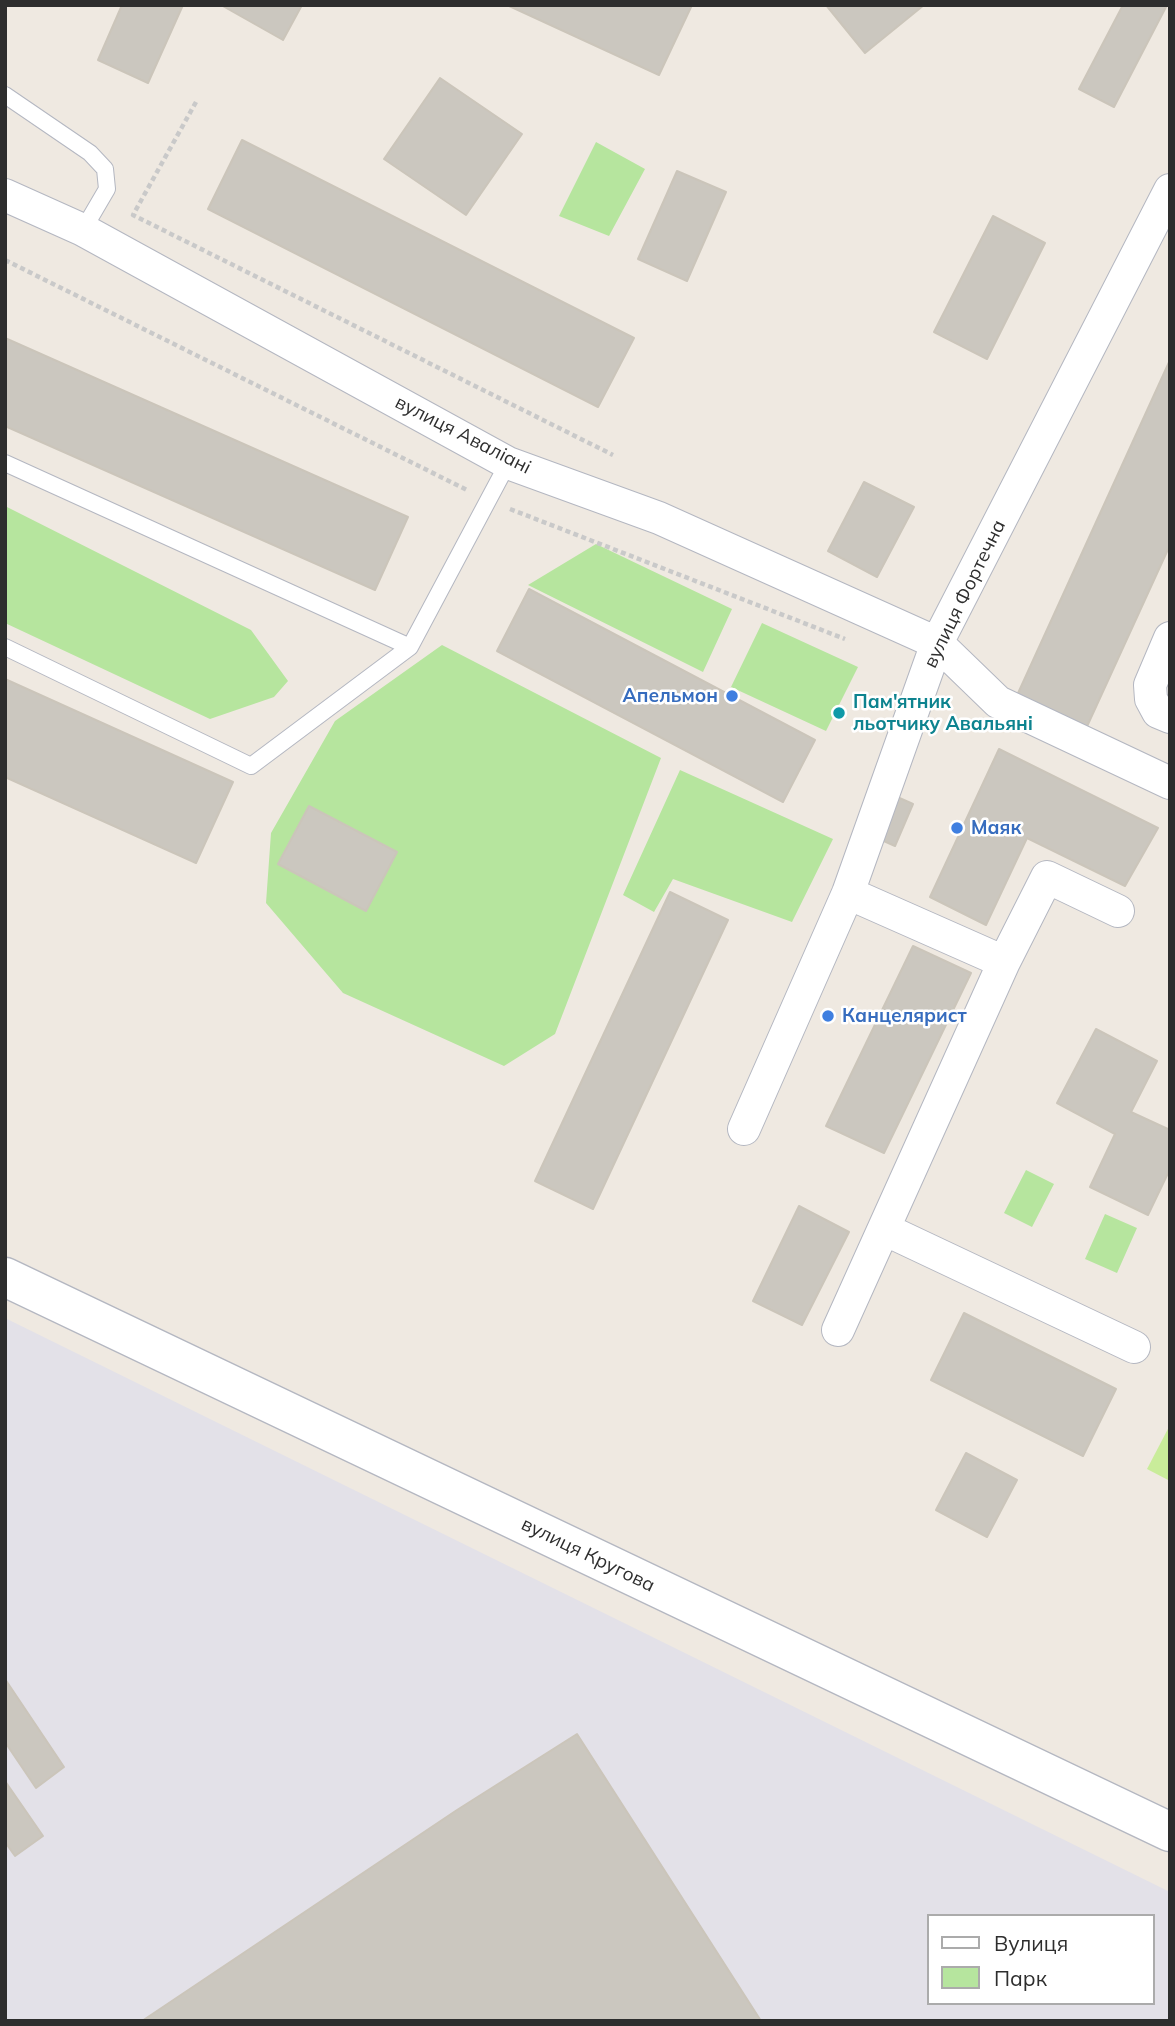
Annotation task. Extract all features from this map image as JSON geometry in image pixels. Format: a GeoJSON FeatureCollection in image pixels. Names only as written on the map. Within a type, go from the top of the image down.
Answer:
{"type":"FeatureCollection","features":[{"type":"Feature","properties":{"kind":"street","name":"вулиця Фортечна"},"geometry":{"type":"LineString","coordinates":[[744,1129],[848,893],[937,643],[1170,190]]}},
{"type":"Feature","properties":{"kind":"street","name":"вулиця Аваліані"},"geometry":{"type":"LineString","coordinates":[[5,195],[83,230],[508,463],[659,518],[937,643],[998,702],[1170,783]]}},
{"type":"Feature","properties":{"kind":"street"},"geometry":{"type":"LineString","coordinates":[[1170,638],[1150,685],[1151,699],[1158,712],[1170,717]]}},
{"type":"Feature","properties":{"kind":"street"},"geometry":{"type":"LineString","coordinates":[[838,1330],[1004,962],[1047,877],[1118,911]]}},
{"type":"Feature","properties":{"kind":"street"},"geometry":{"type":"LineString","coordinates":[[848,893],[1004,962]]}},
{"type":"Feature","properties":{"kind":"street"},"geometry":{"type":"LineString","coordinates":[[884,1229],[1134,1347]]}},
{"type":"Feature","properties":{"kind":"street","name":"вулиця Кругова"},"geometry":{"type":"LineString","coordinates":[[5,1277],[1170,1832]]}},
{"type":"Feature","properties":{"kind":"lane"},"geometry":{"type":"LineString","coordinates":[[5,95],[90,153],[106,169],[107,189],[83,230]]}},
{"type":"Feature","properties":{"kind":"lane"},"geometry":{"type":"LineString","coordinates":[[5,463],[410,647]]}},
{"type":"Feature","properties":{"kind":"lane"},"geometry":{"type":"LineString","coordinates":[[5,647],[251,766],[410,647],[508,463]]}},
{"type":"Feature","properties":{"kind":"path"},"geometry":{"type":"LineString","coordinates":[[196,102],[133,215],[613,455]]}},
{"type":"Feature","properties":{"kind":"shaded area"},"geometry":{"type":"Polygon","coordinates":[[[5,1318],[1170,1892],[1170,2021],[5,2021],[5,1318]]]}},
{"type":"Feature","properties":{"kind":"green space"},"geometry":{"type":"Polygon","coordinates":[[[596,142],[645,169],[609,236],[559,216],[596,142]]]}},
{"type":"Feature","properties":{"kind":"green space"},"geometry":{"type":"Polygon","coordinates":[[[5,506],[251,630],[288,681],[274,697],[210,719],[5,623],[5,506]]]}},
{"type":"Feature","properties":{"kind":"green space"},"geometry":{"type":"Polygon","coordinates":[[[596,544],[732,609],[703,672],[528,585],[596,544]]]}},
{"type":"Feature","properties":{"kind":"green space"},"geometry":{"type":"Polygon","coordinates":[[[762,623],[858,667],[826,731],[731,687],[762,623]]]}},
{"type":"Feature","properties":{"kind":"green space"},"geometry":{"type":"Polygon","coordinates":[[[442,645],[661,758],[555,1034],[504,1066],[343,993],[266,903],[271,833],[335,721],[442,645]]]}},
{"type":"Feature","properties":{"kind":"green space"},"geometry":{"type":"Polygon","coordinates":[[[680,770],[833,839],[792,922],[673,879],[654,912],[623,895],[680,770]]]}},
{"type":"Feature","properties":{"kind":"green space"},"geometry":{"type":"Polygon","coordinates":[[[1026,1170],[1054,1184],[1032,1227],[1004,1213],[1026,1170]]]}},
{"type":"Feature","properties":{"kind":"green space"},"geometry":{"type":"Polygon","coordinates":[[[1105,1214],[1137,1228],[1117,1273],[1085,1259],[1105,1214]]]}},
{"type":"Feature","properties":{"kind":"green space"},"geometry":{"type":"Polygon","coordinates":[[[1170,1425],[1170,1481],[1147,1469],[1170,1425]]]}},
{"type":"Feature","properties":{"kind":"building"},"geometry":{"type":"Polygon","coordinates":[[[122,5],[183,5],[148,83],[98,60],[122,5]]]}},
{"type":"Feature","properties":{"kind":"building"},"geometry":{"type":"Polygon","coordinates":[[[221,5],[302,5],[283,40],[221,5]]]}},
{"type":"Feature","properties":{"kind":"building"},"geometry":{"type":"Polygon","coordinates":[[[507,5],[692,5],[659,75],[507,5]]]}},
{"type":"Feature","properties":{"kind":"building"},"geometry":{"type":"Polygon","coordinates":[[[826,5],[924,5],[865,53],[826,5]]]}},
{"type":"Feature","properties":{"kind":"building"},"geometry":{"type":"Polygon","coordinates":[[[1123,5],[1167,5],[1114,107],[1079,89],[1123,5]]]}},
{"type":"Feature","properties":{"kind":"building"},"geometry":{"type":"Polygon","coordinates":[[[440,78],[522,134],[466,215],[384,159],[440,78]]]}},
{"type":"Feature","properties":{"kind":"building"},"geometry":{"type":"Polygon","coordinates":[[[242,140],[634,338],[598,407],[208,209],[242,140]]]}},
{"type":"Feature","properties":{"kind":"building"},"geometry":{"type":"Polygon","coordinates":[[[677,171],[726,192],[687,281],[638,259],[677,171]]]}},
{"type":"Feature","properties":{"kind":"building"},"geometry":{"type":"Polygon","coordinates":[[[993,216],[1045,243],[987,359],[934,332],[993,216]]]}},
{"type":"Feature","properties":{"kind":"building"},"geometry":{"type":"Polygon","coordinates":[[[5,338],[408,517],[375,590],[5,426],[5,338]]]}},
{"type":"Feature","properties":{"kind":"building"},"geometry":{"type":"Polygon","coordinates":[[[1170,360],[1170,545],[1084,733],[1014,702],[1170,360]]]}},
{"type":"Feature","properties":{"kind":"building"},"geometry":{"type":"Polygon","coordinates":[[[864,482],[914,507],[877,577],[828,551],[864,482]]]}},
{"type":"Feature","properties":{"kind":"building"},"geometry":{"type":"Polygon","coordinates":[[[529,589],[815,740],[783,802],[497,651],[529,589]]]}},
{"type":"Feature","properties":{"kind":"building"},"geometry":{"type":"Polygon","coordinates":[[[5,679],[233,782],[196,863],[5,777],[5,679]]]}},
{"type":"Feature","properties":{"kind":"building"},"geometry":{"type":"Polygon","coordinates":[[[999,749],[1158,828],[1125,886],[1027,838],[986,925],[930,897],[999,749]]]}},
{"type":"Feature","properties":{"kind":"building"},"geometry":{"type":"Polygon","coordinates":[[[895,796],[913,804],[895,846],[877,838],[895,796]]]}},
{"type":"Feature","properties":{"kind":"building"},"geometry":{"type":"Polygon","coordinates":[[[309,806],[397,852],[366,911],[278,864],[309,806]]]}},
{"type":"Feature","properties":{"kind":"building"},"geometry":{"type":"Polygon","coordinates":[[[670,892],[728,920],[593,1209],[535,1181],[670,892]]]}},
{"type":"Feature","properties":{"kind":"building"},"geometry":{"type":"Polygon","coordinates":[[[913,946],[971,973],[884,1153],[826,1126],[913,946]]]}},
{"type":"Feature","properties":{"kind":"building"},"geometry":{"type":"Polygon","coordinates":[[[1096,1029],[1157,1061],[1131,1112],[1170,1130],[1170,1169],[1148,1215],[1090,1187],[1115,1134],[1057,1103],[1096,1029]]]}},
{"type":"Feature","properties":{"kind":"building"},"geometry":{"type":"Polygon","coordinates":[[[799,1206],[849,1232],[802,1325],[753,1301],[799,1206]]]}},
{"type":"Feature","properties":{"kind":"building"},"geometry":{"type":"Polygon","coordinates":[[[964,1313],[1116,1389],[1083,1456],[931,1380],[964,1313]]]}},
{"type":"Feature","properties":{"kind":"building"},"geometry":{"type":"Polygon","coordinates":[[[966,1453],[1017,1480],[987,1537],[936,1510],[966,1453]]]}},
{"type":"Feature","properties":{"kind":"building"},"geometry":{"type":"Polygon","coordinates":[[[5,1679],[64,1767],[36,1788],[5,1742],[5,1679]]]}},
{"type":"Feature","properties":{"kind":"building"},"geometry":{"type":"Polygon","coordinates":[[[577,1734],[761,2021],[142,2021],[457,1810],[577,1734]]]}},
{"type":"Feature","properties":{"kind":"building"},"geometry":{"type":"Polygon","coordinates":[[[5,1781],[43,1836],[15,1856],[5,1842],[5,1781]]]}},
{"type":"Feature","properties":{"kind":"place","name":"Апельмон"},"geometry":{"type":"Point","coordinates":[732,696]}},
{"type":"Feature","properties":{"kind":"place","name":"Пам'ятник льотчику Авальяні"},"geometry":{"type":"Point","coordinates":[839,713]}},
{"type":"Feature","properties":{"kind":"place","name":"Маяк"},"geometry":{"type":"Point","coordinates":[957,828]}},
{"type":"Feature","properties":{"kind":"place","name":"Канцелярист"},"geometry":{"type":"Point","coordinates":[828,1016]}}]}
